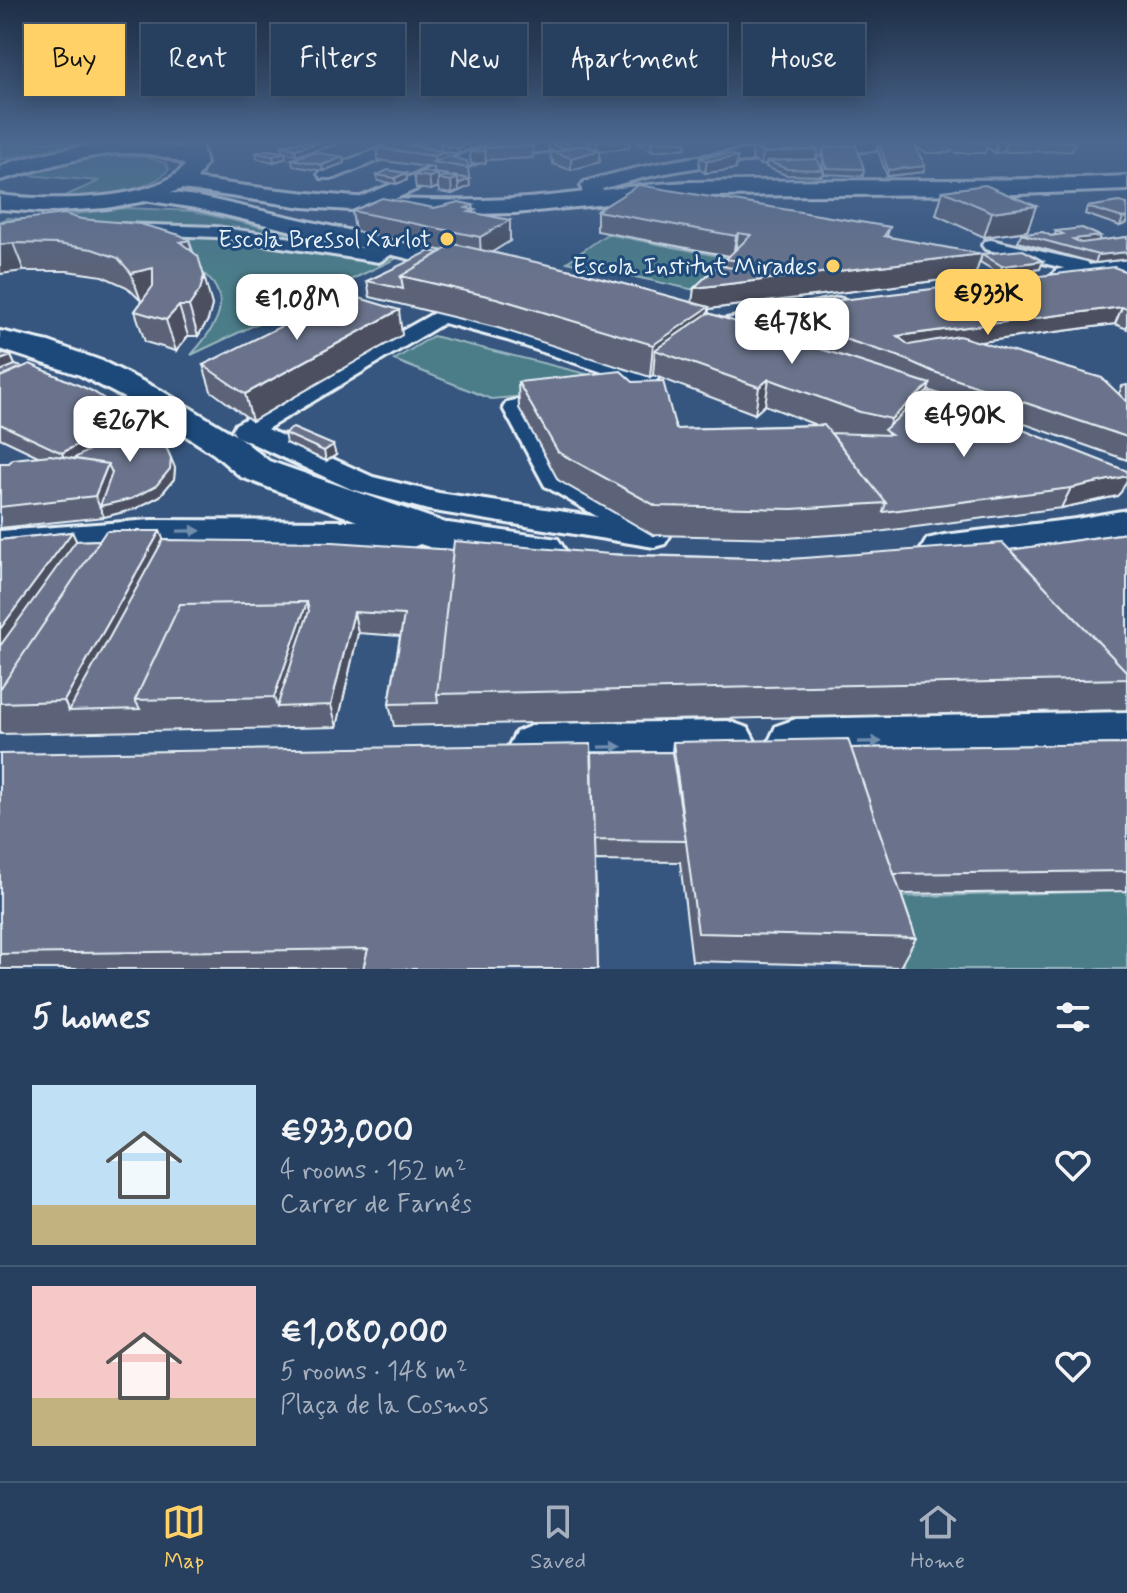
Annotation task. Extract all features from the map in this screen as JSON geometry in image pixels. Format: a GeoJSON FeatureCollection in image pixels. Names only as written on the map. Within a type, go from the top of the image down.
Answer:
{"type":"FeatureCollection","features":[{"type":"Feature","properties":{"kind":"street"},"geometry":{"type":"LineString","coordinates":[[1,203],[64,206],[144,195],[164,187]]}},
{"type":"Feature","properties":{"kind":"street"},"geometry":{"type":"LineString","coordinates":[[210,187],[364,204],[448,208],[514,206],[723,188],[1014,187]]}},
{"type":"Feature","properties":{"kind":"street"},"geometry":{"type":"LineString","coordinates":[[397,187],[401,188]]}},
{"type":"Feature","properties":{"kind":"street"},"geometry":{"type":"LineString","coordinates":[[591,187],[593,198]]}},
{"type":"Feature","properties":{"kind":"street"},"geometry":{"type":"LineString","coordinates":[[364,204],[401,188]]}},
{"type":"Feature","properties":{"kind":"street"},"geometry":{"type":"LineString","coordinates":[[144,195],[196,202],[511,274]]}},
{"type":"Feature","properties":{"kind":"street"},"geometry":{"type":"LineString","coordinates":[[104,229],[216,232],[379,256],[385,253]]}},
{"type":"Feature","properties":{"kind":"street"},"geometry":{"type":"LineString","coordinates":[[991,245],[1109,271]]}},
{"type":"Feature","properties":{"kind":"street"},"geometry":{"type":"LineString","coordinates":[[1025,282],[1109,271]]}},
{"type":"Feature","properties":{"kind":"street"},"geometry":{"type":"LineString","coordinates":[[782,348],[708,325],[871,303]]}},
{"type":"Feature","properties":{"kind":"street"},"geometry":{"type":"LineString","coordinates":[[441,316],[515,335],[646,378],[617,396],[516,408],[556,480],[654,536],[439,503],[362,483],[246,430],[268,417],[441,316]]}},
{"type":"Feature","properties":{"kind":"street"},"geometry":{"type":"LineString","coordinates":[[0,340],[38,349],[91,368],[144,395],[227,446],[305,518]]}},
{"type":"Feature","properties":{"kind":"street"},"geometry":{"type":"LineString","coordinates":[[0,546],[305,518],[448,539],[615,558],[686,562]]}},
{"type":"Feature","properties":{"kind":"street"},"geometry":{"type":"LineString","coordinates":[[902,556],[1076,535],[1127,525]]}},
{"type":"Feature","properties":{"kind":"street"},"geometry":{"type":"LineString","coordinates":[[479,750],[1127,736]]}},
{"type":"Feature","properties":{"kind":"green space"},"geometry":{"type":"Polygon","coordinates":[[[85,187],[138,187],[101,195],[58,199],[85,187]]]}},
{"type":"Feature","properties":{"kind":"green space"},"geometry":{"type":"Polygon","coordinates":[[[127,208],[192,211],[397,258],[191,355],[210,331],[220,308],[215,286],[192,265],[0,250],[0,221],[8,218],[52,221],[57,216],[127,208]]]}},
{"type":"Feature","properties":{"kind":"green space"},"geometry":{"type":"Polygon","coordinates":[[[607,234],[739,260],[708,293],[567,262],[607,234]]]}},
{"type":"Feature","properties":{"kind":"green space"},"geometry":{"type":"Polygon","coordinates":[[[433,336],[599,377],[603,390],[491,399],[394,360],[433,336]]]}},
{"type":"Feature","properties":{"kind":"green space"},"geometry":{"type":"Polygon","coordinates":[[[1127,891],[1127,969],[905,969],[882,897],[1127,891]]]}},
{"type":"Feature","properties":{"kind":"building"},"geometry":{"type":"Polygon","coordinates":[[[635,187],[652,187],[890,227],[884,236],[982,254],[694,288],[718,265],[732,268],[739,261],[726,259],[751,235],[738,233],[736,236],[597,211],[635,187]]]}},
{"type":"Feature","properties":{"kind":"building"},"geometry":{"type":"Polygon","coordinates":[[[990,187],[1036,206],[992,212],[943,191],[990,187]]]}},
{"type":"Feature","properties":{"kind":"building"},"geometry":{"type":"Polygon","coordinates":[[[382,198],[434,208],[459,202],[473,205],[466,208],[475,210],[469,212],[510,220],[480,237],[352,211],[382,198]]]}},
{"type":"Feature","properties":{"kind":"building"},"geometry":{"type":"Polygon","coordinates":[[[1119,202],[1127,204],[1127,217],[1087,207],[1119,202]]]}},
{"type":"Feature","properties":{"kind":"building"},"geometry":{"type":"Polygon","coordinates":[[[64,214],[81,219],[140,224],[189,240],[180,242],[198,256],[204,276],[200,290],[189,306],[179,306],[166,320],[135,311],[153,286],[153,268],[131,273],[118,258],[92,249],[57,244],[0,245],[0,222],[64,214]]]}},
{"type":"Feature","properties":{"kind":"building"},"geometry":{"type":"Polygon","coordinates":[[[1082,228],[1100,236],[1073,239],[1081,243],[1127,237],[1127,252],[1098,255],[1021,234],[1043,232],[1051,236],[1063,234],[1056,231],[1082,228]]]}},
{"type":"Feature","properties":{"kind":"building"},"geometry":{"type":"Polygon","coordinates":[[[454,244],[576,271],[709,307],[653,345],[496,298],[401,276],[454,244]]]}},
{"type":"Feature","properties":{"kind":"building"},"geometry":{"type":"Polygon","coordinates":[[[1023,250],[1043,261],[1002,266],[982,254],[1023,250]]]}},
{"type":"Feature","properties":{"kind":"building"},"geometry":{"type":"Polygon","coordinates":[[[430,251],[440,253],[401,276],[403,289],[367,281],[430,251]]]}},
{"type":"Feature","properties":{"kind":"building"},"geometry":{"type":"Polygon","coordinates":[[[1114,267],[1127,272],[1127,309],[1122,307],[897,336],[909,345],[959,336],[1102,378],[1127,402],[1127,437],[934,372],[898,356],[800,325],[787,316],[787,312],[800,305],[1114,267]]]}},
{"type":"Feature","properties":{"kind":"building"},"geometry":{"type":"Polygon","coordinates":[[[346,294],[399,310],[245,394],[203,365],[346,294]]]}},
{"type":"Feature","properties":{"kind":"building"},"geometry":{"type":"Polygon","coordinates":[[[708,313],[930,384],[891,419],[860,412],[769,379],[759,387],[655,350],[708,313]]]}},
{"type":"Feature","properties":{"kind":"building"},"geometry":{"type":"Polygon","coordinates":[[[30,364],[92,391],[131,416],[62,453],[0,424],[0,377],[30,364]]]}},
{"type":"Feature","properties":{"kind":"building"},"geometry":{"type":"Polygon","coordinates":[[[15,365],[22,367],[0,377],[0,371],[15,365]]]}},
{"type":"Feature","properties":{"kind":"building"},"geometry":{"type":"Polygon","coordinates":[[[621,371],[633,382],[663,381],[676,429],[824,425],[886,503],[792,509],[656,506],[558,452],[518,382],[621,371]]]}},
{"type":"Feature","properties":{"kind":"building"},"geometry":{"type":"Polygon","coordinates":[[[927,392],[1127,471],[1127,476],[1071,488],[883,512],[886,503],[831,433],[891,435],[884,430],[927,392]]]}},
{"type":"Feature","properties":{"kind":"building"},"geometry":{"type":"Polygon","coordinates":[[[134,425],[167,449],[171,458],[170,469],[156,486],[131,499],[100,506],[112,473],[108,464],[73,459],[134,425]]]}},
{"type":"Feature","properties":{"kind":"building"},"geometry":{"type":"Polygon","coordinates":[[[293,428],[333,445],[324,451],[284,433],[293,428]]]}},
{"type":"Feature","properties":{"kind":"building"},"geometry":{"type":"Polygon","coordinates":[[[50,455],[108,464],[95,496],[0,507],[0,463],[50,455]]]}},
{"type":"Feature","properties":{"kind":"building"},"geometry":{"type":"Polygon","coordinates":[[[106,531],[160,531],[64,701],[0,703],[0,689],[106,531]]]}},
{"type":"Feature","properties":{"kind":"building"},"geometry":{"type":"Polygon","coordinates":[[[72,532],[0,629],[0,540],[72,532]]]}},
{"type":"Feature","properties":{"kind":"building"},"geometry":{"type":"Polygon","coordinates":[[[1127,533],[1127,672],[1010,550],[1127,533]]]}},
{"type":"Feature","properties":{"kind":"building"},"geometry":{"type":"Polygon","coordinates":[[[100,540],[0,689],[0,646],[76,541],[100,540]]]}},
{"type":"Feature","properties":{"kind":"building"},"geometry":{"type":"Polygon","coordinates":[[[163,540],[333,542],[453,550],[438,703],[389,704],[404,615],[354,612],[331,705],[277,707],[309,611],[307,602],[180,604],[135,700],[140,709],[69,711],[163,540]]]}},
{"type":"Feature","properties":{"kind":"building"},"geometry":{"type":"Polygon","coordinates":[[[454,541],[622,555],[791,559],[1003,543],[1127,672],[1127,679],[437,694],[454,541]]]}},
{"type":"Feature","properties":{"kind":"building"},"geometry":{"type":"Polygon","coordinates":[[[307,602],[274,697],[135,700],[180,604],[307,602]]]}},
{"type":"Feature","properties":{"kind":"building"},"geometry":{"type":"Polygon","coordinates":[[[848,739],[916,938],[698,933],[673,742],[848,739]]]}},
{"type":"Feature","properties":{"kind":"building"},"geometry":{"type":"Polygon","coordinates":[[[591,744],[598,969],[363,969],[368,949],[0,954],[0,754],[591,744]]]}},
{"type":"Feature","properties":{"kind":"building"},"geometry":{"type":"Polygon","coordinates":[[[1127,744],[1127,871],[894,874],[851,748],[1127,744]]]}},
{"type":"Feature","properties":{"kind":"building"},"geometry":{"type":"Polygon","coordinates":[[[672,752],[686,841],[594,840],[592,753],[672,752]]]}},
{"type":"Feature","properties":{"kind":"place","name":"Escola Bressol Xarlot"},"geometry":{"type":"Point","coordinates":[447,239]}},
{"type":"Feature","properties":{"kind":"place","name":"Escola Institut Mirades"},"geometry":{"type":"Point","coordinates":[833,266]}}]}
